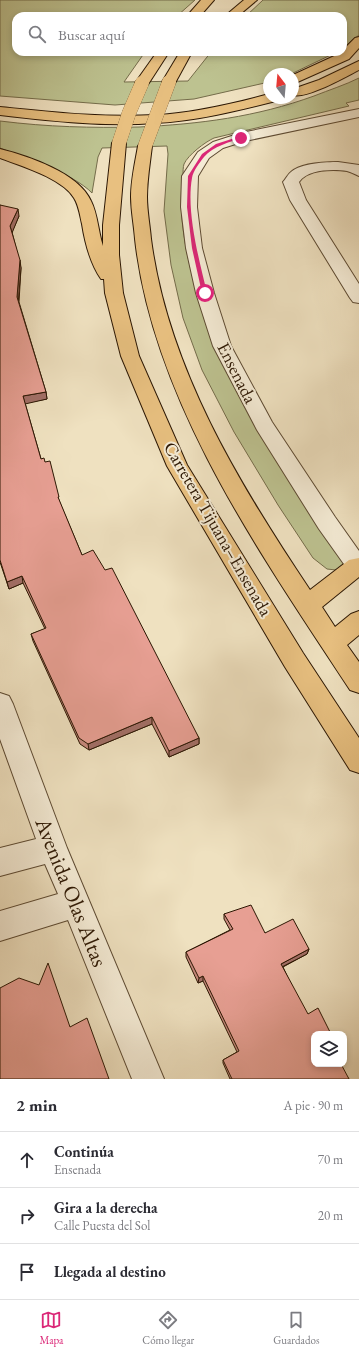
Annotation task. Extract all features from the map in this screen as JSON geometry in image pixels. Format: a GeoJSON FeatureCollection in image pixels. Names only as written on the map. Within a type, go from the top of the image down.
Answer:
{"type":"FeatureCollection","features":[{"type":"Feature","properties":{"kind":"highway"},"geometry":{"type":"LineString","coordinates":[[197,12],[208,0]]}},
{"type":"Feature","properties":{"kind":"highway"},"geometry":{"type":"LineString","coordinates":[[220,12],[232,0]]}},
{"type":"Feature","properties":{"kind":"highway"},"geometry":{"type":"LineString","coordinates":[[236,12],[251,0]]}},
{"type":"Feature","properties":{"kind":"highway"},"geometry":{"type":"LineString","coordinates":[[347,53],[359,41]]}},
{"type":"Feature","properties":{"kind":"highway","name":"Carretera Tijuana–Ensenada"},"geometry":{"type":"LineString","coordinates":[[160,56],[142,83],[119,143],[111,225],[114,293],[130,356],[177,466],[294,660],[359,762]]}},
{"type":"Feature","properties":{"kind":"highway","name":"Carretera Tijuana–Ensenada"},"geometry":{"type":"LineString","coordinates":[[184,56],[169,82],[145,146],[139,201],[143,249],[157,310],[175,367],[199,420],[239,497],[333,643],[355,672]]}},
{"type":"Feature","properties":{"kind":"highway"},"geometry":{"type":"LineString","coordinates":[[299,77],[344,56]]}},
{"type":"Feature","properties":{"kind":"highway"},"geometry":{"type":"LineString","coordinates":[[299,90],[324,83],[359,65]]}},
{"type":"Feature","properties":{"kind":"highway"},"geometry":{"type":"LineString","coordinates":[[0,102],[77,110],[144,110],[212,101],[252,93],[263,89]]}},
{"type":"Feature","properties":{"kind":"highway"},"geometry":{"type":"LineString","coordinates":[[0,111],[74,118],[140,120],[189,115],[235,107],[263,100]]}},
{"type":"Feature","properties":{"kind":"highway"},"geometry":{"type":"LineString","coordinates":[[0,153],[43,170],[74,187],[81,196],[87,210],[95,244],[114,293]]}},
{"type":"Feature","properties":{"kind":"highway"},"geometry":{"type":"LineString","coordinates":[[308,605],[358,566]]}},
{"type":"Feature","properties":{"kind":"highway"},"geometry":{"type":"LineString","coordinates":[[333,643],[359,621]]}},
{"type":"Feature","properties":{"kind":"street","name":"Ensenada"},"geometry":{"type":"LineString","coordinates":[[358,566],[264,426],[222,346],[205,293],[196,255],[189,207],[190,176],[203,155],[218,145],[241,138],[359,112]]}},
{"type":"Feature","properties":{"kind":"street"},"geometry":{"type":"LineString","coordinates":[[359,171],[356,169],[337,166],[317,168],[299,173],[291,182],[298,200],[359,298]]}},
{"type":"Feature","properties":{"kind":"street","name":"Avenida Olas Altas"},"geometry":{"type":"LineString","coordinates":[[0,704],[53,848],[148,1079]]}},
{"type":"Feature","properties":{"kind":"street"},"geometry":{"type":"LineString","coordinates":[[0,862],[53,848]]}},
{"type":"Feature","properties":{"kind":"street"},"geometry":{"type":"LineString","coordinates":[[0,926],[76,903]]}},
{"type":"Feature","properties":{"kind":"green space"},"geometry":{"type":"Polygon","coordinates":[[[0,0],[195,0],[182,12],[12,12],[12,56],[142,56],[124,82],[188,81],[208,56],[329,56],[299,70],[299,68],[263,68],[263,83],[194,99],[115,105],[0,96],[0,0]]]}},
{"type":"Feature","properties":{"kind":"green space"},"geometry":{"type":"Polygon","coordinates":[[[263,0],[359,0],[359,35],[347,45],[347,12],[250,12],[263,0]]]}},
{"type":"Feature","properties":{"kind":"green space"},"geometry":{"type":"Polygon","coordinates":[[[359,78],[359,100],[346,103],[349,106],[214,138],[206,142],[186,160],[183,168],[181,191],[184,236],[197,294],[345,564],[336,570],[327,569],[313,558],[278,505],[234,432],[202,370],[183,318],[171,265],[164,211],[168,154],[167,146],[102,148],[98,157],[92,193],[74,179],[62,173],[0,148],[0,121],[70,127],[139,127],[184,124],[249,114],[288,104],[299,104],[299,101],[359,78]]]}},
{"type":"Feature","properties":{"kind":"building"},"geometry":{"type":"Polygon","coordinates":[[[0,205],[18,209],[10,226],[20,260],[17,297],[46,392],[23,396],[41,459],[44,458],[45,462],[50,461],[58,497],[82,555],[93,550],[105,570],[112,568],[199,738],[169,751],[152,717],[88,744],[79,738],[31,634],[46,628],[22,576],[7,582],[0,560],[0,205]]]}},
{"type":"Feature","properties":{"kind":"building"},"geometry":{"type":"Polygon","coordinates":[[[251,905],[265,933],[293,919],[309,949],[281,964],[308,1014],[318,1008],[330,1031],[311,1031],[311,1067],[343,1067],[349,1079],[232,1079],[223,1060],[239,1051],[203,976],[199,978],[186,952],[233,929],[224,914],[251,905]]]}},
{"type":"Feature","properties":{"kind":"building"},"geometry":{"type":"Polygon","coordinates":[[[48,963],[70,1027],[87,1018],[109,1079],[0,1079],[0,988],[19,978],[39,985],[48,963]]]}},
{"type":"Feature","properties":{"kind":"route"},"geometry":{"type":"LineString","coordinates":[[205,293],[194,248],[189,207],[190,176],[203,155],[218,145],[241,138]]}}]}
